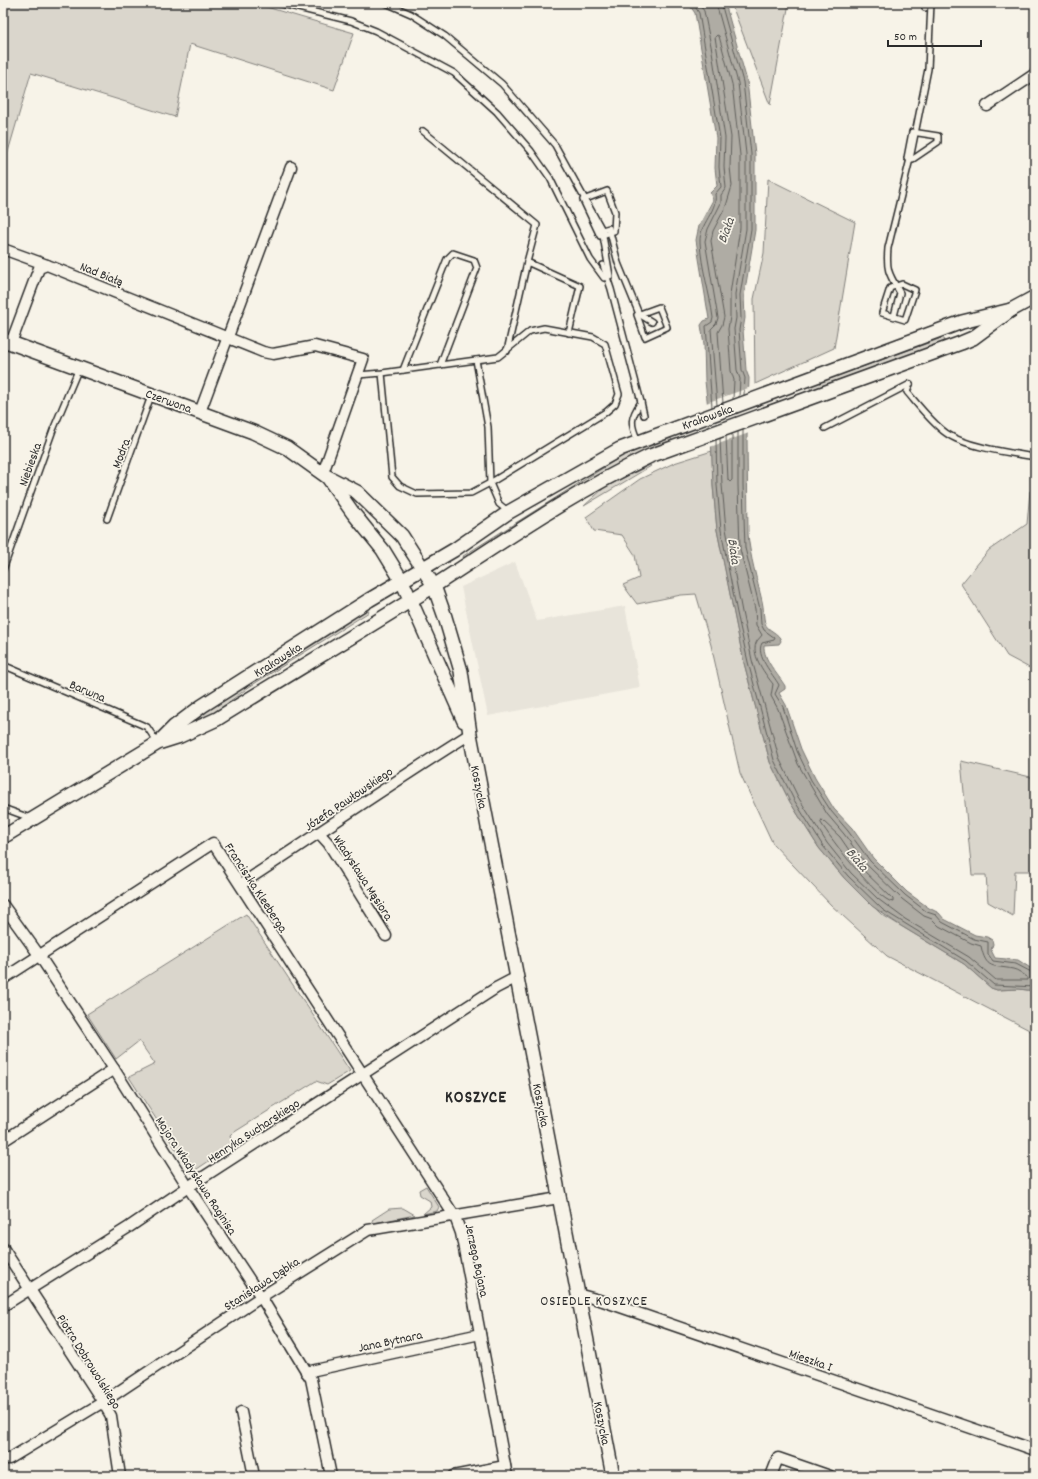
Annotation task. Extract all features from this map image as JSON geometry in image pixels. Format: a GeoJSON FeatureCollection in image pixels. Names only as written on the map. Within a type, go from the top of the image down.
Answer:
{"type":"FeatureCollection","features":[{"type":"Feature","properties":{"kind":"street"},"geometry":{"type":"LineString","coordinates":[[987,106],[1035,74]]}},
{"type":"Feature","properties":{"kind":"street"},"geometry":{"type":"LineString","coordinates":[[200,412],[229,338],[291,167]]}},
{"type":"Feature","properties":{"kind":"street","name":"Nad Białą"},"geometry":{"type":"LineString","coordinates":[[3,249],[47,264],[263,352],[273,354],[315,346],[363,359],[358,375]]}},
{"type":"Feature","properties":{"kind":"street"},"geometry":{"type":"LineString","coordinates":[[7,342],[39,268],[47,264]]}},
{"type":"Feature","properties":{"kind":"street","name":"Krakowska"},"geometry":{"type":"LineString","coordinates":[[3,837],[158,743],[180,736],[217,719],[434,586],[589,488],[650,456],[961,343],[973,338],[1011,310],[1035,297]]}},
{"type":"Feature","properties":{"kind":"street","name":"Krakowska"},"geometry":{"type":"LineString","coordinates":[[158,743],[174,727],[202,706],[424,568],[509,512],[620,449],[681,425],[962,322],[1011,310]]}},
{"type":"Feature","properties":{"kind":"street","name":"Czerwona"},"geometry":{"type":"LineString","coordinates":[[7,342],[79,367],[253,432],[287,448],[325,475],[357,492],[402,536],[424,568]]}},
{"type":"Feature","properties":{"kind":"street"},"geometry":{"type":"LineString","coordinates":[[325,475],[358,375]]}},
{"type":"Feature","properties":{"kind":"street","name":"Czerwona"},"geometry":{"type":"LineString","coordinates":[[325,475],[383,550],[402,581]]}},
{"type":"Feature","properties":{"kind":"street"},"geometry":{"type":"LineString","coordinates":[[424,568],[434,586]]}},
{"type":"Feature","properties":{"kind":"street"},"geometry":{"type":"LineString","coordinates":[[402,581],[411,600]]}},
{"type":"Feature","properties":{"kind":"street","name":"Koszycka"},"geometry":{"type":"LineString","coordinates":[[434,586],[460,671],[470,734],[613,1476]]}},
{"type":"Feature","properties":{"kind":"street","name":"Koszycka"},"geometry":{"type":"LineString","coordinates":[[411,600],[443,676],[470,734]]}},
{"type":"Feature","properties":{"kind":"street","name":"Józefa Pawłowskiego"},"geometry":{"type":"LineString","coordinates":[[241,884],[319,834],[348,812],[470,734]]}},
{"type":"Feature","properties":{"kind":"street","name":"Władysława Mąsiora"},"geometry":{"type":"LineString","coordinates":[[319,834],[329,844],[386,936]]}},
{"type":"Feature","properties":{"kind":"street","name":"Franciszka Kleeberga"},"geometry":{"type":"LineString","coordinates":[[3,979],[213,843],[241,884],[362,1075]]}},
{"type":"Feature","properties":{"kind":"street","name":"Majora Władysława Raginisa"},"geometry":{"type":"LineString","coordinates":[[3,905],[39,955],[114,1069],[311,1378],[331,1476]]}},
{"type":"Feature","properties":{"kind":"street","name":"Henryka Sucharskiego"},"geometry":{"type":"LineString","coordinates":[[3,1306],[129,1227],[188,1187],[496,988],[517,977]]}},
{"type":"Feature","properties":{"kind":"street"},"geometry":{"type":"LineString","coordinates":[[3,1140],[114,1069]]}},
{"type":"Feature","properties":{"kind":"street","name":"Jerzego Bajana"},"geometry":{"type":"LineString","coordinates":[[362,1075],[455,1217],[461,1232],[506,1471]]}},
{"type":"Feature","properties":{"kind":"street","name":"Stanisława Dąbka"},"geometry":{"type":"LineString","coordinates":[[3,1459],[9,1459],[103,1402],[261,1298],[368,1230],[430,1219],[455,1217],[560,1198]]}},
{"type":"Feature","properties":{"kind":"street"},"geometry":{"type":"LineString","coordinates":[[3,1248],[29,1289]]}},
{"type":"Feature","properties":{"kind":"street","name":"Piotra Dobrowolskiego"},"geometry":{"type":"LineString","coordinates":[[29,1289],[103,1402],[110,1416],[120,1476]]}},
{"type":"Feature","properties":{"kind":"street","name":"Mieszka I"},"geometry":{"type":"LineString","coordinates":[[577,1294],[603,1301],[1035,1450]]}},
{"type":"Feature","properties":{"kind":"street","name":"Jana Bytnara"},"geometry":{"type":"LineString","coordinates":[[306,1372],[480,1334]]}},
{"type":"Feature","properties":{"kind":"street"},"geometry":{"type":"LineString","coordinates":[[241,1412],[254,1476]]}},
{"type":"Feature","properties":{"kind":"street"},"geometry":{"type":"LineString","coordinates":[[771,1476],[778,1458],[830,1476]]}},
{"type":"Feature","properties":{"kind":"street"},"geometry":{"type":"LineString","coordinates":[[453,1476],[506,1471]]}},
{"type":"Feature","properties":{"kind":"lane"},"geometry":{"type":"LineString","coordinates":[[278,3],[351,21],[376,31],[454,73],[497,112],[531,151],[550,178],[590,259],[604,278],[607,277]]}},
{"type":"Feature","properties":{"kind":"lane"},"geometry":{"type":"LineString","coordinates":[[386,3],[411,14],[445,36],[502,84],[556,145],[586,199]]}},
{"type":"Feature","properties":{"kind":"lane"},"geometry":{"type":"LineString","coordinates":[[894,316],[900,293],[888,274],[886,263],[888,248],[910,158],[928,70],[931,3]]}},
{"type":"Feature","properties":{"kind":"lane"},"geometry":{"type":"LineString","coordinates":[[423,131],[537,224],[506,350]]}},
{"type":"Feature","properties":{"kind":"lane"},"geometry":{"type":"LineString","coordinates":[[910,158],[913,159],[938,142],[938,136],[915,133]]}},
{"type":"Feature","properties":{"kind":"lane"},"geometry":{"type":"LineString","coordinates":[[607,190],[615,212],[614,231],[610,233],[602,232],[600,236],[583,200],[607,190]]}},
{"type":"Feature","properties":{"kind":"lane"},"geometry":{"type":"LineString","coordinates":[[602,232],[610,276],[607,277]]}},
{"type":"Feature","properties":{"kind":"lane"},"geometry":{"type":"LineString","coordinates":[[610,233],[618,263],[639,314],[637,315],[645,337],[667,327],[659,307],[639,314]]}},
{"type":"Feature","properties":{"kind":"lane"},"geometry":{"type":"LineString","coordinates":[[403,370],[447,259],[453,253],[474,260],[477,268],[440,365]]}},
{"type":"Feature","properties":{"kind":"lane"},"geometry":{"type":"LineString","coordinates":[[527,262],[580,286],[569,333]]}},
{"type":"Feature","properties":{"kind":"lane"},"geometry":{"type":"LineString","coordinates":[[602,265],[607,277],[644,415]]}},
{"type":"Feature","properties":{"kind":"lane"},"geometry":{"type":"LineString","coordinates":[[902,284],[916,290],[905,320],[882,313],[890,288],[896,286],[902,284]]}},
{"type":"Feature","properties":{"kind":"lane"},"geometry":{"type":"LineString","coordinates":[[639,314],[652,322]]}},
{"type":"Feature","properties":{"kind":"lane"},"geometry":{"type":"LineString","coordinates":[[358,375],[498,357],[530,331],[544,328],[593,337],[605,344],[619,394],[615,404],[606,412],[490,483],[471,493],[418,494],[400,486],[392,476],[382,373]]}},
{"type":"Feature","properties":{"kind":"lane"},"geometry":{"type":"LineString","coordinates":[[476,360],[488,427],[490,483],[499,504],[509,512]]}},
{"type":"Feature","properties":{"kind":"lane","name":"Niebieska"},"geometry":{"type":"LineString","coordinates":[[3,570],[53,430],[79,367]]}},
{"type":"Feature","properties":{"kind":"lane"},"geometry":{"type":"LineString","coordinates":[[824,428],[910,384],[908,392],[927,415],[946,433],[958,439],[984,447],[1035,457]]}},
{"type":"Feature","properties":{"kind":"lane","name":"Modra"},"geometry":{"type":"LineString","coordinates":[[107,519],[143,423],[152,394]]}},
{"type":"Feature","properties":{"kind":"lane"},"geometry":{"type":"LineString","coordinates":[[639,441],[634,430],[632,416],[641,402]]}},
{"type":"Feature","properties":{"kind":"lane","name":"Barwna"},"geometry":{"type":"LineString","coordinates":[[3,665],[148,727],[158,743]]}},
{"type":"Feature","properties":{"kind":"lane"},"geometry":{"type":"LineString","coordinates":[[3,808],[31,819]]}},
{"type":"Feature","properties":{"kind":"shaded area"},"geometry":{"type":"Polygon","coordinates":[[[3,3],[253,3],[354,33],[334,90],[190,44],[175,117],[31,73],[3,169],[3,3]]]}},
{"type":"Feature","properties":{"kind":"shaded area"},"geometry":{"type":"Polygon","coordinates":[[[731,3],[789,3],[770,105],[731,3]]]}},
{"type":"Feature","properties":{"kind":"shaded area"},"geometry":{"type":"Polygon","coordinates":[[[768,179],[855,222],[834,348],[755,384],[754,299],[764,253],[768,179]]]}},
{"type":"Feature","properties":{"kind":"shaded area"},"geometry":{"type":"Polygon","coordinates":[[[942,338],[945,340],[944,342],[811,390],[809,386],[942,338]]]}},
{"type":"Feature","properties":{"kind":"shaded area"},"geometry":{"type":"Polygon","coordinates":[[[670,436],[672,441],[592,480],[465,559],[463,556],[631,451],[670,436]]]}},
{"type":"Feature","properties":{"kind":"shaded area"},"geometry":{"type":"Polygon","coordinates":[[[712,451],[713,486],[717,530],[744,663],[770,762],[790,802],[819,848],[845,879],[881,914],[964,964],[991,988],[997,990],[1019,989],[1035,991],[1035,1033],[887,956],[831,905],[773,844],[740,773],[711,645],[696,594],[681,595],[637,604],[623,585],[639,578],[635,555],[622,535],[594,531],[586,517],[640,479],[674,463],[712,451]]]}},
{"type":"Feature","properties":{"kind":"shaded area"},"geometry":{"type":"Polygon","coordinates":[[[650,465],[651,466],[584,506],[605,487],[650,465]]]}},
{"type":"Feature","properties":{"kind":"shaded area"},"geometry":{"type":"Polygon","coordinates":[[[1030,491],[1035,492],[1035,671],[1007,656],[961,584],[989,550],[1027,524],[1030,491]]]}},
{"type":"Feature","properties":{"kind":"shaded area"},"geometry":{"type":"Polygon","coordinates":[[[515,562],[537,621],[625,606],[640,688],[488,716],[461,587],[515,562]]]}},
{"type":"Feature","properties":{"kind":"shaded area"},"geometry":{"type":"Polygon","coordinates":[[[367,609],[369,612],[249,687],[210,716],[167,735],[367,609]]]}},
{"type":"Feature","properties":{"kind":"shaded area"},"geometry":{"type":"Polygon","coordinates":[[[961,761],[1035,778],[1035,871],[1015,871],[1013,916],[988,902],[986,875],[972,875],[961,761]]]}},
{"type":"Feature","properties":{"kind":"shaded area"},"geometry":{"type":"Polygon","coordinates":[[[246,914],[350,1071],[327,1085],[316,1081],[233,1133],[230,1136],[233,1145],[191,1173],[129,1077],[155,1064],[139,1041],[116,1059],[87,1014],[246,914]]]}},
{"type":"Feature","properties":{"kind":"shaded area"},"geometry":{"type":"Polygon","coordinates":[[[426,1186],[439,1207],[437,1211],[423,1214],[431,1207],[430,1201],[420,1195],[419,1190],[426,1186]]]}},
{"type":"Feature","properties":{"kind":"shaded area"},"geometry":{"type":"Polygon","coordinates":[[[403,1208],[415,1215],[374,1223],[372,1220],[389,1209],[403,1208]]]}},
{"type":"Feature","properties":{"kind":"water","name":"Biała"},"geometry":{"type":"Polygon","coordinates":[[[688,3],[725,3],[747,81],[755,154],[755,230],[744,296],[745,318],[743,330],[746,370],[749,378],[747,437],[748,534],[752,560],[763,604],[765,623],[768,628],[780,638],[781,641],[779,644],[764,645],[764,651],[768,661],[785,686],[785,689],[779,693],[786,705],[801,749],[815,778],[834,809],[852,828],[873,858],[907,892],[929,908],[939,913],[944,919],[975,935],[987,937],[992,940],[993,944],[991,950],[995,958],[1018,960],[1035,971],[1035,991],[1019,989],[997,990],[991,988],[964,964],[901,926],[872,906],[845,879],[819,848],[790,802],[770,762],[744,663],[717,530],[711,436],[705,381],[704,344],[701,325],[704,321],[709,319],[696,240],[699,226],[713,200],[710,193],[717,186],[715,168],[716,138],[695,13],[688,3]]]}},
{"type":"Feature","properties":{"kind":"pier"},"geometry":{"type":"Polygon","coordinates":[[[751,387],[749,433],[710,447],[706,403],[751,387]]]}},
{"type":"Feature","properties":{"kind":"district","name":"KOSZYCE"},"geometry":{"type":"Point","coordinates":[476,1096]}},
{"type":"Feature","properties":{"kind":"district","name":"OSIEDLE KOSZYCE"},"geometry":{"type":"Point","coordinates":[594,1300]}}]}
